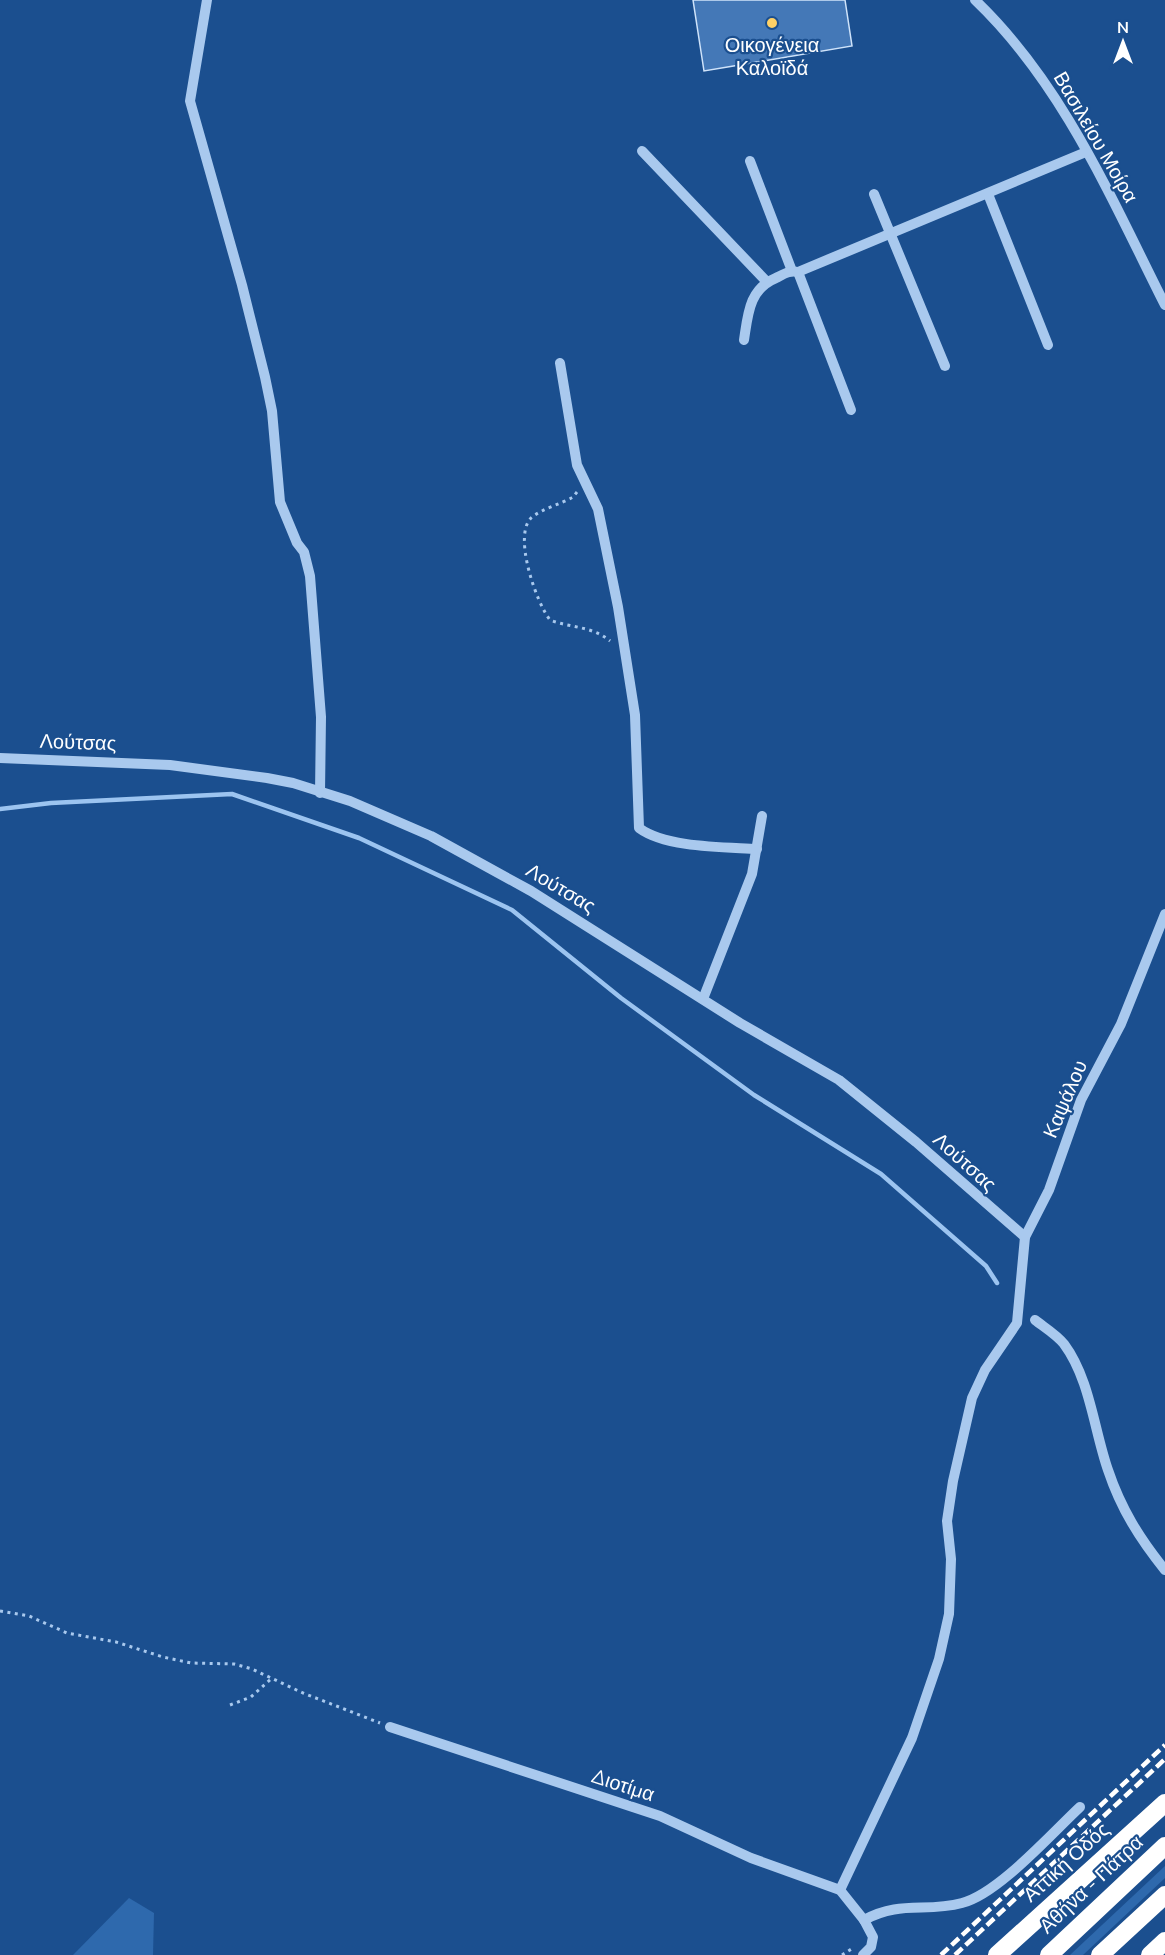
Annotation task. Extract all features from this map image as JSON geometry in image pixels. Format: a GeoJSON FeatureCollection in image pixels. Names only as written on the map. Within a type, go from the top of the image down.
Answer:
{"type":"FeatureCollection","features":[{"type":"Feature","properties":{"kind":"highway","name":"Αττική Οδός"},"geometry":{"type":"LineString","coordinates":[[997,1955],[1165,1803]]}},
{"type":"Feature","properties":{"kind":"highway","name":"Αθήνα - Πάτρα"},"geometry":{"type":"LineString","coordinates":[[1049,1955],[1165,1846]]}},
{"type":"Feature","properties":{"kind":"highway"},"geometry":{"type":"LineString","coordinates":[[1100,1955],[1165,1895]]}},
{"type":"Feature","properties":{"kind":"highway"},"geometry":{"type":"LineString","coordinates":[[1150,1955],[1165,1941]]}},
{"type":"Feature","properties":{"kind":"street"},"geometry":{"type":"LineString","coordinates":[[207,0],[190,101],[265,377],[272,411],[280,502],[297,543],[304,552],[310,576],[321,717],[320,793]]}},
{"type":"Feature","properties":{"kind":"street","name":"Βασιλείου Μοίρα"},"geometry":{"type":"LineString","coordinates":[[975,0],[1025,54],[1055,97],[1165,305]]}},
{"type":"Feature","properties":{"kind":"street"},"geometry":{"type":"LineString","coordinates":[[642,151],[766,282]]}},
{"type":"Feature","properties":{"kind":"street"},"geometry":{"type":"LineString","coordinates":[[744,340],[751,299],[766,282],[890,234],[1086,152]]}},
{"type":"Feature","properties":{"kind":"street"},"geometry":{"type":"LineString","coordinates":[[750,161],[851,410]]}},
{"type":"Feature","properties":{"kind":"street"},"geometry":{"type":"LineString","coordinates":[[874,194],[945,366]]}},
{"type":"Feature","properties":{"kind":"street"},"geometry":{"type":"LineString","coordinates":[[988,194],[1048,345]]}},
{"type":"Feature","properties":{"kind":"street"},"geometry":{"type":"LineString","coordinates":[[560,363],[577,465],[598,509],[604,534],[627,664],[634,715],[639,828],[648,834],[668,840],[757,849]]}},
{"type":"Feature","properties":{"kind":"street","name":"Λούτσας"},"geometry":{"type":"LineString","coordinates":[[0,758],[170,765],[276,780],[350,801],[483,862],[703,999],[839,1080],[916,1142],[1025,1237]]}},
{"type":"Feature","properties":{"kind":"street"},"geometry":{"type":"LineString","coordinates":[[703,999],[752,874],[762,816]]}},
{"type":"Feature","properties":{"kind":"street","name":"Καψάλου"},"geometry":{"type":"LineString","coordinates":[[840,1890],[912,1738],[939,1659],[949,1614],[951,1559],[947,1521],[961,1440],[972,1398],[985,1370],[1017,1323],[1021,1303],[1025,1237],[1049,1190],[1081,1100],[1121,1024],[1165,914]]}},
{"type":"Feature","properties":{"kind":"street"},"geometry":{"type":"LineString","coordinates":[[1035,1320],[1063,1343],[1079,1374],[1107,1469],[1121,1505],[1137,1534],[1165,1570]]}},
{"type":"Feature","properties":{"kind":"street","name":"Διοτίμα"},"geometry":{"type":"LineString","coordinates":[[390,1727],[660,1816],[751,1858],[840,1890]]}},
{"type":"Feature","properties":{"kind":"street"},"geometry":{"type":"LineString","coordinates":[[864,1920],[882,1910],[903,1906],[939,1908],[979,1898],[1080,1808]]}},
{"type":"Feature","properties":{"kind":"street"},"geometry":{"type":"LineString","coordinates":[[840,1890],[864,1920],[873,1942],[863,1955]]}},
{"type":"Feature","properties":{"kind":"path"},"geometry":{"type":"LineString","coordinates":[[585,482],[573,497],[532,518],[525,528],[525,545],[532,583],[549,620],[594,631],[609,640],[627,664]]}},
{"type":"Feature","properties":{"kind":"path"},"geometry":{"type":"LineString","coordinates":[[0,1611],[28,1617],[67,1633],[116,1642],[163,1657],[191,1663],[234,1664],[390,1727]]}},
{"type":"Feature","properties":{"kind":"path"},"geometry":{"type":"LineString","coordinates":[[230,1705],[250,1697],[271,1678]]}},
{"type":"Feature","properties":{"kind":"shaded area"},"geometry":{"type":"Polygon","coordinates":[[[1165,1866],[1165,1878],[1083,1955],[1070,1955],[1165,1866]]]}},
{"type":"Feature","properties":{"kind":"shaded area"},"geometry":{"type":"Polygon","coordinates":[[[129,1898],[154,1913],[153,1955],[73,1955],[129,1898]]]}},
{"type":"Feature","properties":{"kind":"building","name":"Οικογένεια Καλοϊδά"},"geometry":{"type":"Polygon","coordinates":[[[693,0],[845,0],[852,46],[704,71],[693,0]]]}},
{"type":"Feature","properties":{"kind":"waterway"},"geometry":{"type":"LineString","coordinates":[[0,809],[51,803],[232,794],[359,838],[512,910],[621,998],[754,1095],[881,1174],[986,1266],[997,1283]]}},
{"type":"Feature","properties":{"kind":"railway"},"geometry":{"type":"LineString","coordinates":[[941,1955],[1165,1745]]}},
{"type":"Feature","properties":{"kind":"railway"},"geometry":{"type":"LineString","coordinates":[[955,1955],[1165,1759]]}},
{"type":"Feature","properties":{"kind":"place","name":"Οικογένεια Καλοϊδά"},"geometry":{"type":"Point","coordinates":[772,23]}}]}
